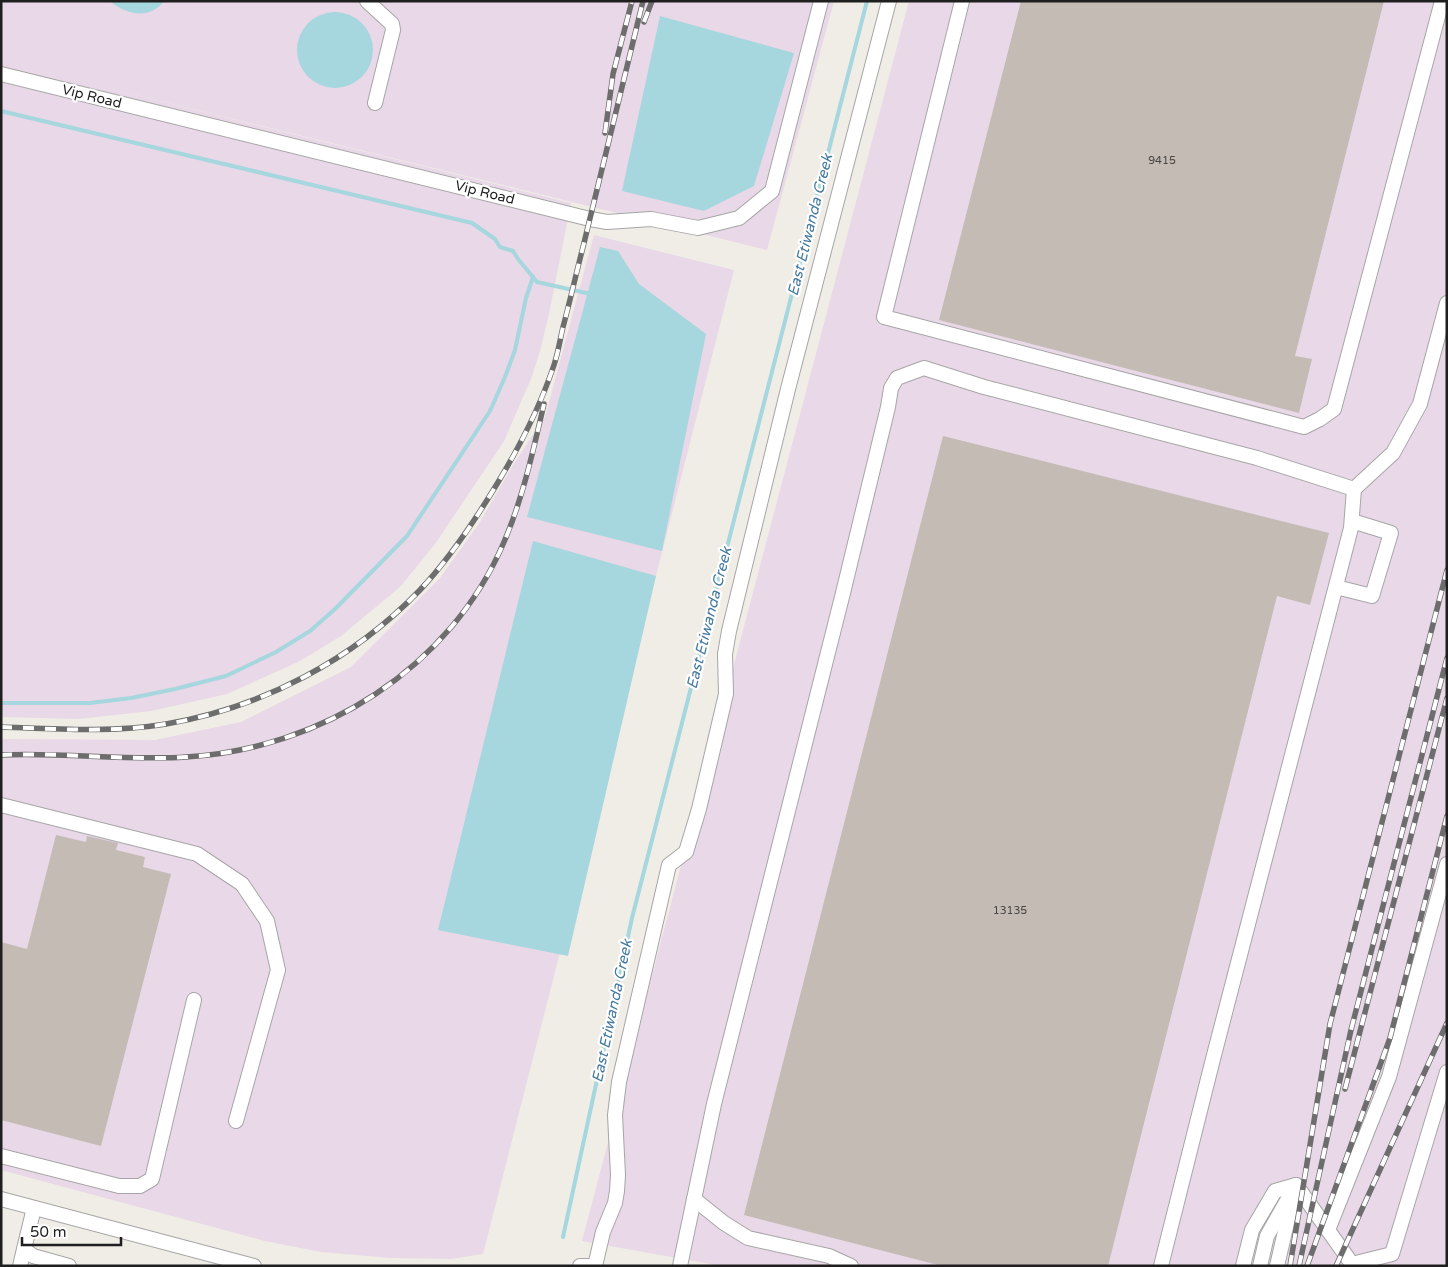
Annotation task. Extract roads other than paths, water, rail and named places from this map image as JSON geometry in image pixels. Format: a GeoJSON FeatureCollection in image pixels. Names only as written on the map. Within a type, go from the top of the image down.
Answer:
{"type":"FeatureCollection","features":[{"type":"Feature","properties":{"kind":"street"},"geometry":{"type":"LineString","coordinates":[[367,1],[392,24],[393,30],[375,103]]}},
{"type":"Feature","properties":{"kind":"street","name":"Vip Road"},"geometry":{"type":"LineString","coordinates":[[1,74],[590,219],[606,222],[650,219],[698,228],[739,218],[772,191],[821,1]]}},
{"type":"Feature","properties":{"kind":"street"},"geometry":{"type":"LineString","coordinates":[[582,1266],[593,1266],[603,1232],[615,1203],[618,1175],[615,1116],[619,1082],[669,865],[686,852],[698,809],[726,694],[725,654],[729,631],[788,389],[889,1]]}},
{"type":"Feature","properties":{"kind":"street"},"geometry":{"type":"LineString","coordinates":[[962,1],[884,317],[1304,427],[1334,409],[1442,1]]}},
{"type":"Feature","properties":{"kind":"street"},"geometry":{"type":"LineString","coordinates":[[1161,1266],[1336,587],[1352,521],[1354,489],[1393,453],[1420,404],[1447,303]]}},
{"type":"Feature","properties":{"kind":"street"},"geometry":{"type":"LineString","coordinates":[[680,1266],[714,1104],[843,593],[891,388],[897,378],[924,368],[984,387],[1257,458],[1354,489]]}},
{"type":"Feature","properties":{"kind":"street"},"geometry":{"type":"LineString","coordinates":[[1336,587],[1372,596],[1391,533],[1352,521]]}},
{"type":"Feature","properties":{"kind":"street"},"geometry":{"type":"LineString","coordinates":[[1,804],[197,854],[242,884],[267,921],[278,970],[236,1121]]}},
{"type":"Feature","properties":{"kind":"street"},"geometry":{"type":"LineString","coordinates":[[1328,1230],[1390,1077],[1447,864]]}},
{"type":"Feature","properties":{"kind":"street"},"geometry":{"type":"LineString","coordinates":[[1,1156],[118,1186],[140,1186],[152,1178],[194,1000]]}},
{"type":"Feature","properties":{"kind":"street"},"geometry":{"type":"LineString","coordinates":[[1296,1185],[1352,1265],[1392,1254],[1447,1072]]}},
{"type":"Feature","properties":{"kind":"street"},"geometry":{"type":"LineString","coordinates":[[1243,1266],[1252,1230],[1275,1191],[1296,1185]]}},
{"type":"Feature","properties":{"kind":"street"},"geometry":{"type":"LineString","coordinates":[[1260,1266],[1268,1236],[1296,1185]]}},
{"type":"Feature","properties":{"kind":"street"},"geometry":{"type":"LineString","coordinates":[[1277,1266],[1296,1185]]}},
{"type":"Feature","properties":{"kind":"street"},"geometry":{"type":"LineString","coordinates":[[1,1199],[254,1266]]}},
{"type":"Feature","properties":{"kind":"street"},"geometry":{"type":"LineString","coordinates":[[694,1199],[724,1223],[748,1238],[829,1256],[851,1266]]}},
{"type":"Feature","properties":{"kind":"street"},"geometry":{"type":"LineString","coordinates":[[20,1266],[34,1208]]}},
{"type":"Feature","properties":{"kind":"street"},"geometry":{"type":"LineString","coordinates":[[24,1249],[33,1256],[69,1266]]}},
{"type":"Feature","properties":{"kind":"water"},"geometry":{"type":"Polygon","coordinates":[[[110,1],[164,1],[152,11],[138,13],[123,10],[110,1]]]}},
{"type":"Feature","properties":{"kind":"water"},"geometry":{"type":"Polygon","coordinates":[[[335,12],[350,15],[362,23],[370,35],[373,50],[370,65],[362,77],[350,85],[335,88],[320,85],[308,77],[300,65],[297,50],[300,35],[308,23],[320,15],[335,12]]]}},
{"type":"Feature","properties":{"kind":"water"},"geometry":{"type":"Polygon","coordinates":[[[660,16],[794,53],[754,186],[704,211],[622,191],[660,16]]]}},
{"type":"Feature","properties":{"kind":"water"},"geometry":{"type":"Polygon","coordinates":[[[600,247],[618,251],[639,284],[706,334],[662,551],[527,517],[600,247]]]}},
{"type":"Feature","properties":{"kind":"water"},"geometry":{"type":"Polygon","coordinates":[[[533,541],[656,576],[568,956],[438,930],[533,541]]]}},
{"type":"Feature","properties":{"kind":"waterway","name":"East Etiwanda Creek"},"geometry":{"type":"LineString","coordinates":[[563,1237],[632,918],[867,1]]}},
{"type":"Feature","properties":{"kind":"waterway"},"geometry":{"type":"LineString","coordinates":[[1,111],[472,223],[495,239],[500,247],[513,251],[537,282],[591,294]]}},
{"type":"Feature","properties":{"kind":"waterway"},"geometry":{"type":"LineString","coordinates":[[1,703],[90,703],[131,698],[175,689],[226,676],[276,652],[310,631],[335,609],[407,536],[490,411],[515,350],[526,298],[533,277]]}},
{"type":"Feature","properties":{"kind":"railway"},"geometry":{"type":"LineString","coordinates":[[605,133],[613,74],[632,1]]}},
{"type":"Feature","properties":{"kind":"railway"},"geometry":{"type":"LineString","coordinates":[[1,727],[84,730],[125,729],[201,717],[236,706],[304,677],[335,659],[394,615],[431,578],[461,539],[497,484],[529,426],[548,381],[557,356],[643,1]]}},
{"type":"Feature","properties":{"kind":"railway"},"geometry":{"type":"LineString","coordinates":[[644,22],[652,1]]}},
{"type":"Feature","properties":{"kind":"railway"},"geometry":{"type":"LineString","coordinates":[[1,755],[163,758],[236,751],[285,738],[332,719],[375,694],[415,664],[451,628],[480,587],[504,542],[517,508],[544,404]]}},
{"type":"Feature","properties":{"kind":"railway"},"geometry":{"type":"LineString","coordinates":[[1290,1266],[1330,1024],[1447,570]]}},
{"type":"Feature","properties":{"kind":"railway"},"geometry":{"type":"LineString","coordinates":[[1299,1266],[1351,1030],[1447,658]]}},
{"type":"Feature","properties":{"kind":"railway"},"geometry":{"type":"LineString","coordinates":[[1345,1089],[1447,698]]}},
{"type":"Feature","properties":{"kind":"railway"},"geometry":{"type":"LineString","coordinates":[[1307,1266],[1390,1038],[1447,816]]}},
{"type":"Feature","properties":{"kind":"railway"},"geometry":{"type":"LineString","coordinates":[[1336,1266],[1447,1023]]}}]}
